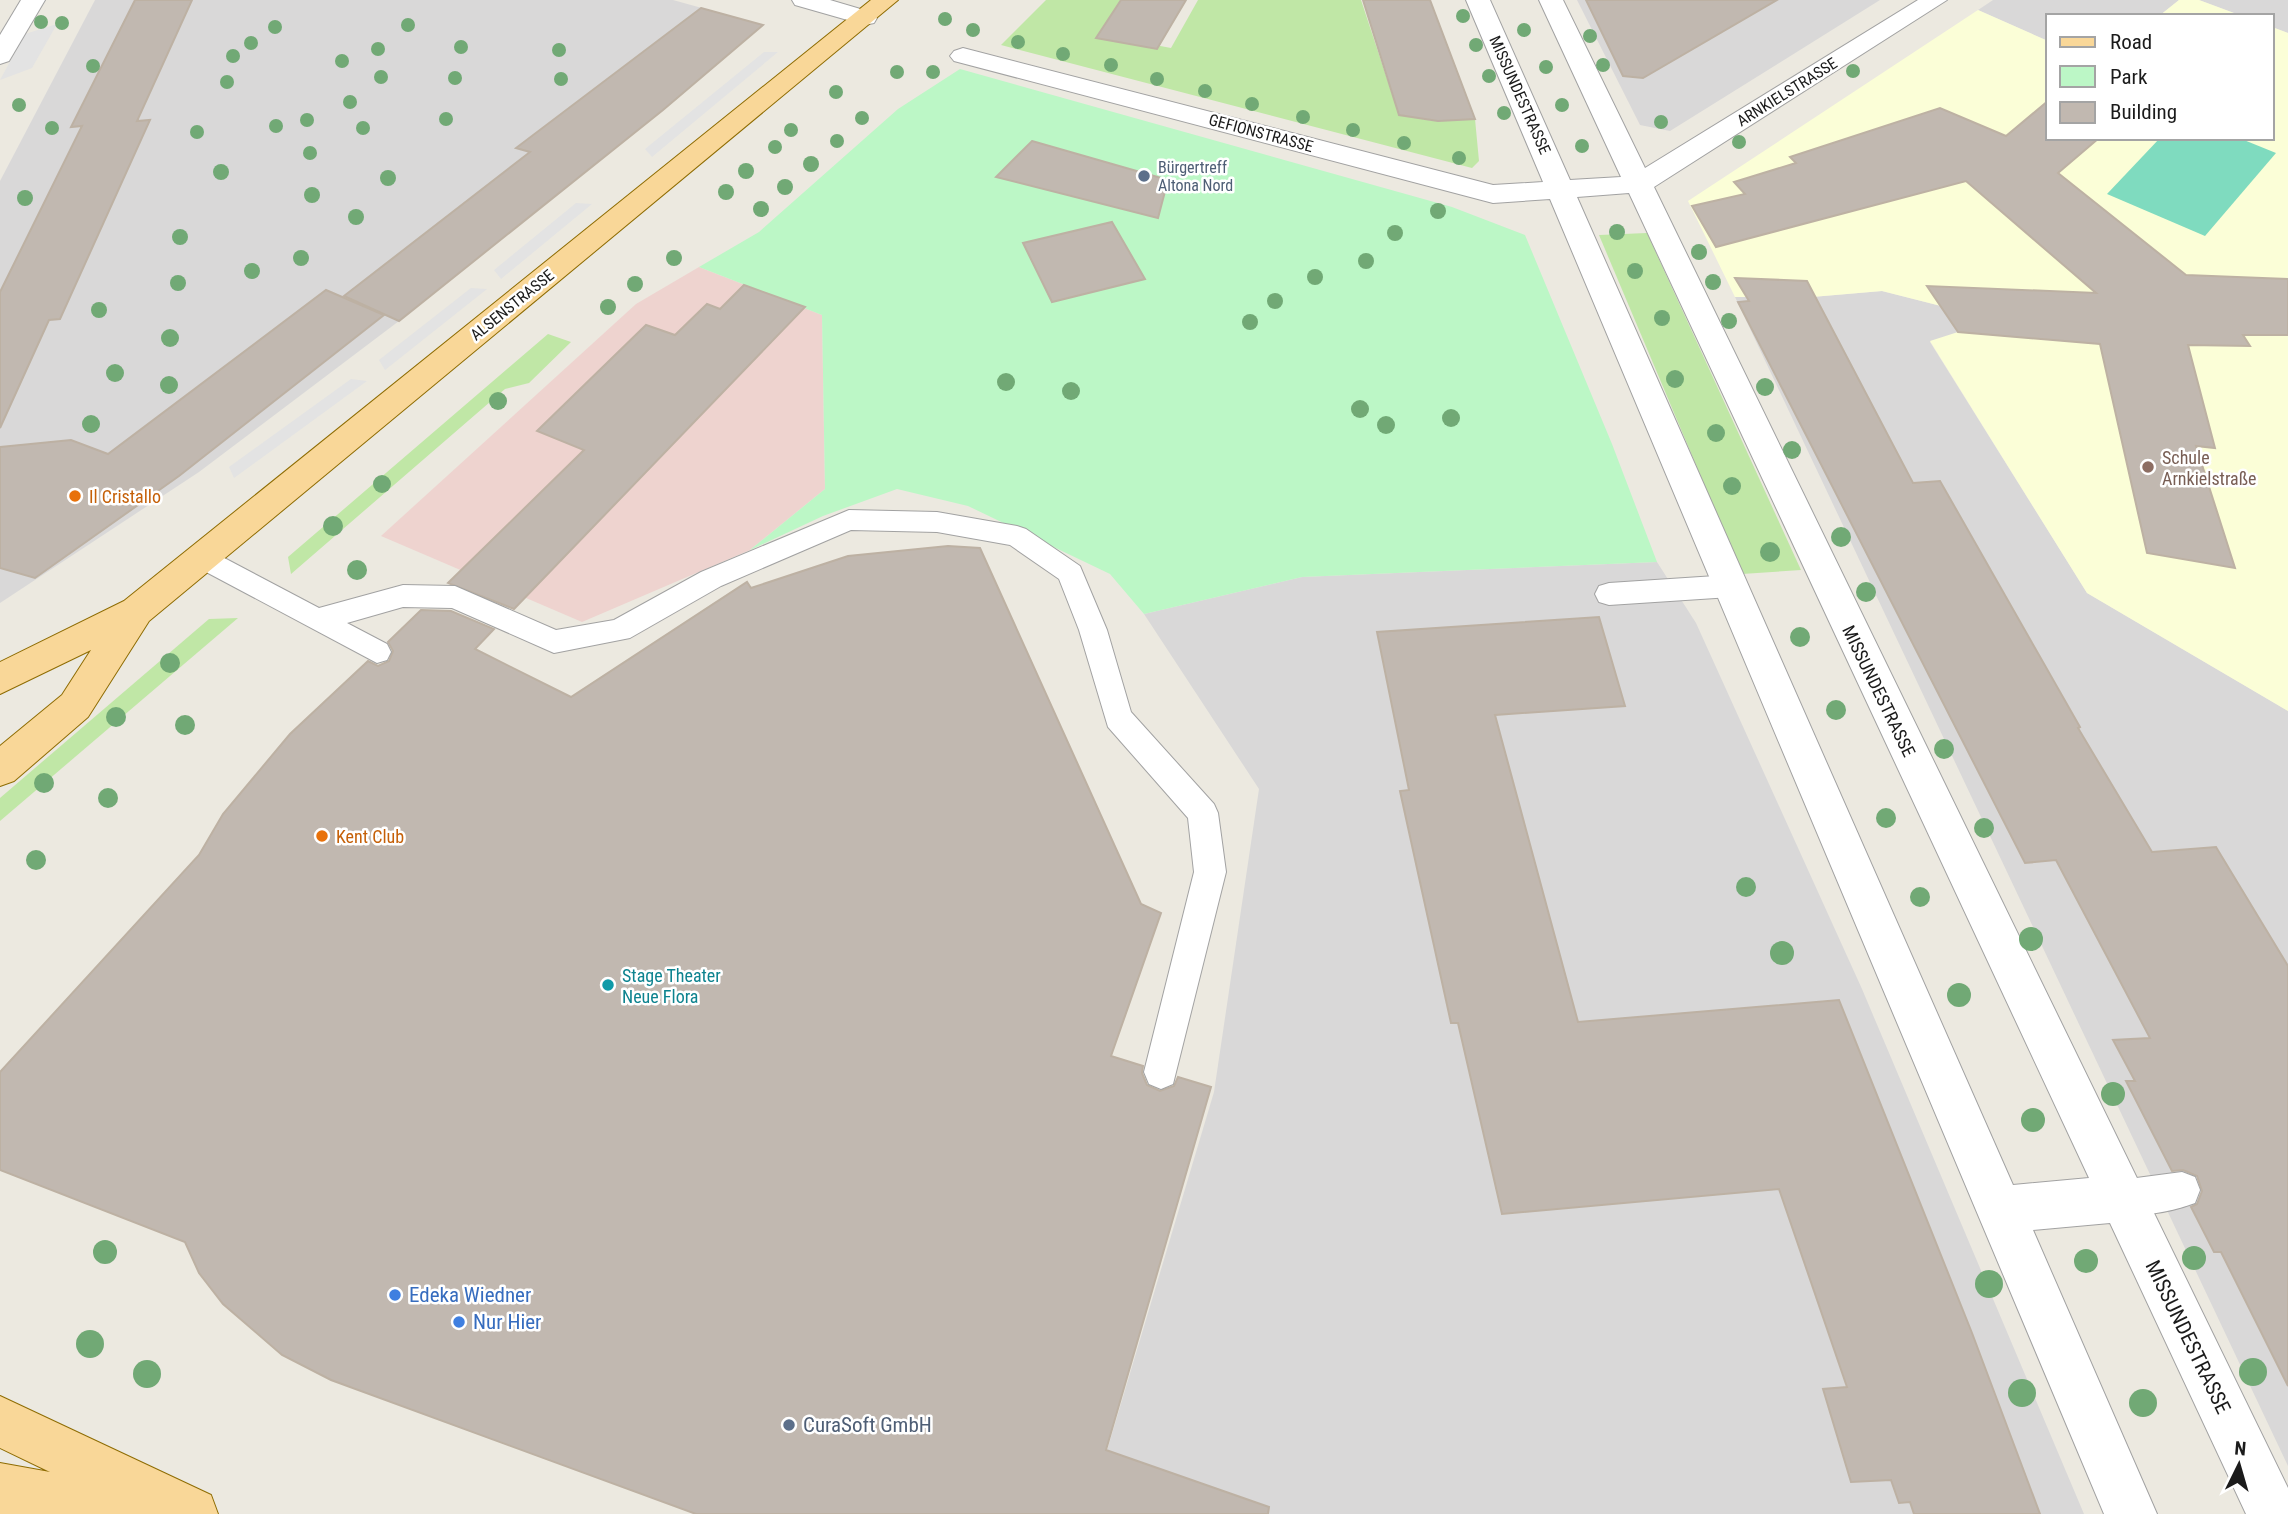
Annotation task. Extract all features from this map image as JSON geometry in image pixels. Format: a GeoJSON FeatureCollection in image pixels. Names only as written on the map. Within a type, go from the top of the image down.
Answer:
{"type":"FeatureCollection","features":[{"type":"Feature","properties":{"kind":"main road","name":"ALSENSTRASSE"},"geometry":{"type":"LineString","coordinates":[[0,679],[137,611],[876,9]]}},
{"type":"Feature","properties":{"kind":"main road","name":"ALSENSTRASSE"},"geometry":{"type":"LineString","coordinates":[[0,769],[75,706],[137,611]]}},
{"type":"Feature","properties":{"kind":"main road"},"geometry":{"type":"LineString","coordinates":[[0,1421],[192,1514]]}},
{"type":"Feature","properties":{"kind":"main road"},"geometry":{"type":"LineString","coordinates":[[0,1489],[134,1514]]}},
{"type":"Feature","properties":{"kind":"street"},"geometry":{"type":"LineString","coordinates":[[0,56],[33,0]]}},
{"type":"Feature","properties":{"kind":"street"},"geometry":{"type":"LineString","coordinates":[[804,0],[876,9]]}},
{"type":"Feature","properties":{"kind":"street","name":"MISSUNDESTRASSE"},"geometry":{"type":"LineString","coordinates":[[1478,0],[2131,1514]]}},
{"type":"Feature","properties":{"kind":"street","name":"MISSUNDESTRASSE"},"geometry":{"type":"LineString","coordinates":[[1551,0],[2273,1514]]}},
{"type":"Feature","properties":{"kind":"street","name":"ARNKIELSTRASSE"},"geometry":{"type":"LineString","coordinates":[[1639,184],[1935,0]]}},
{"type":"Feature","properties":{"kind":"street","name":"GEFIONSTRASSE"},"geometry":{"type":"LineString","coordinates":[[963,56],[1493,194],[1562,190]]}},
{"type":"Feature","properties":{"kind":"street"},"geometry":{"type":"LineString","coordinates":[[1562,190],[1639,184]]}},
{"type":"Feature","properties":{"kind":"street"},"geometry":{"type":"LineString","coordinates":[[1998,1210],[2121,1198]]}},
{"type":"Feature","properties":{"kind":"lane"},"geometry":{"type":"LineString","coordinates":[[317,620],[403,596],[455,597],[554,642],[620,630],[711,579],[849,520],[937,522],[1017,536],[1070,573],[1093,630],[1118,718],[1203,813],[1210,872],[1161,1072]]}},
{"type":"Feature","properties":{"kind":"lane"},"geometry":{"type":"LineString","coordinates":[[202,558],[377,652]]}},
{"type":"Feature","properties":{"kind":"lane"},"geometry":{"type":"LineString","coordinates":[[1609,594],[1731,586]]}},
{"type":"Feature","properties":{"kind":"lane"},"geometry":{"type":"LineString","coordinates":[[2121,1198],[2182,1190]]}},
{"type":"Feature","properties":{"kind":"shaded area"},"geometry":{"type":"Polygon","coordinates":[[[95,0],[673,0],[763,25],[671,104],[399,321],[199,472],[0,603],[0,181],[95,0]]]}},
{"type":"Feature","properties":{"kind":"shaded area"},"geometry":{"type":"Polygon","coordinates":[[[1577,0],[1880,0],[1670,131],[1640,125],[1577,0]]]}},
{"type":"Feature","properties":{"kind":"shaded area"},"geometry":{"type":"Polygon","coordinates":[[[1993,0],[2179,0],[2162,14],[2046,14],[2046,40],[1978,10],[1993,0]]]}},
{"type":"Feature","properties":{"kind":"shaded area"},"geometry":{"type":"Polygon","coordinates":[[[2179,0],[2199,0],[2237,14],[2162,14],[2179,0]]]}},
{"type":"Feature","properties":{"kind":"shaded area"},"geometry":{"type":"Polygon","coordinates":[[[2199,0],[2288,0],[2288,33],[2274,28],[2274,14],[2237,14],[2199,0]]]}},
{"type":"Feature","properties":{"kind":"shaded area","name":"Schule Arnkielstraße"},"geometry":{"type":"Polygon","coordinates":[[[1978,10],[2046,40],[2046,140],[2274,140],[2274,28],[2288,33],[2288,711],[2087,593],[1930,341],[1958,332],[1941,306],[1882,291],[1812,297],[1735,297],[1688,201],[1978,10]]]}},
{"type":"Feature","properties":{"kind":"shaded area"},"geometry":{"type":"Polygon","coordinates":[[[57,24],[32,68],[0,80],[25,34],[57,24]]]}},
{"type":"Feature","properties":{"kind":"shaded area"},"geometry":{"type":"Polygon","coordinates":[[[764,52],[778,52],[652,157],[645,149],[764,52]]]}},
{"type":"Feature","properties":{"kind":"shaded area"},"geometry":{"type":"Polygon","coordinates":[[[576,203],[592,204],[501,279],[494,270],[576,203]]]}},
{"type":"Feature","properties":{"kind":"shaded area"},"geometry":{"type":"Polygon","coordinates":[[[699,267],[822,315],[825,489],[750,550],[582,622],[381,536],[636,304],[699,267]]]}},
{"type":"Feature","properties":{"kind":"shaded area"},"geometry":{"type":"Polygon","coordinates":[[[471,288],[487,289],[385,370],[379,360],[471,288]]]}},
{"type":"Feature","properties":{"kind":"shaded area"},"geometry":{"type":"Polygon","coordinates":[[[1882,291],[1941,306],[1958,333],[1930,342],[2087,593],[2288,711],[2288,1466],[1735,297],[1812,297],[1882,291]]]}},
{"type":"Feature","properties":{"kind":"shaded area"},"geometry":{"type":"Polygon","coordinates":[[[351,379],[367,381],[234,478],[229,467],[351,379]]]}},
{"type":"Feature","properties":{"kind":"shaded area"},"geometry":{"type":"Polygon","coordinates":[[[1657,562],[1696,623],[1862,989],[2084,1514],[1088,1514],[1214,1092],[1259,789],[1144,614],[1302,577],[1657,562]]]}},
{"type":"Feature","properties":{"kind":"green space"},"geometry":{"type":"Polygon","coordinates":[[[1046,0],[1123,0],[1102,35],[1171,48],[1198,0],[1361,0],[1399,115],[1435,121],[1475,119],[1479,161],[1472,168],[1001,45],[1046,0]]]}},
{"type":"Feature","properties":{"kind":"green space"},"geometry":{"type":"Polygon","coordinates":[[[960,69],[1452,207],[1525,235],[1612,444],[1657,562],[1302,577],[1144,614],[1110,574],[968,506],[897,489],[823,516],[750,550],[825,489],[822,315],[699,267],[759,232],[898,109],[960,69]]]}},
{"type":"Feature","properties":{"kind":"green space"},"geometry":{"type":"Polygon","coordinates":[[[2158,140],[2244,140],[2276,153],[2205,236],[2107,194],[2158,140]]]}},
{"type":"Feature","properties":{"kind":"green space"},"geometry":{"type":"Polygon","coordinates":[[[1647,233],[1801,570],[1742,574],[1599,235],[1647,233]]]}},
{"type":"Feature","properties":{"kind":"green space"},"geometry":{"type":"Polygon","coordinates":[[[548,334],[571,342],[529,383],[505,389],[291,574],[288,557],[548,334]]]}},
{"type":"Feature","properties":{"kind":"green space"},"geometry":{"type":"Polygon","coordinates":[[[238,618],[0,821],[0,798],[209,619],[238,618]]]}},
{"type":"Feature","properties":{"kind":"building"},"geometry":{"type":"Polygon","coordinates":[[[135,0],[192,0],[137,121],[150,120],[60,319],[49,320],[0,428],[0,292],[82,126],[71,127],[135,0]]]}},
{"type":"Feature","properties":{"kind":"building"},"geometry":{"type":"Polygon","coordinates":[[[1121,0],[1186,0],[1157,49],[1096,38],[1121,0]]]}},
{"type":"Feature","properties":{"kind":"building"},"geometry":{"type":"Polygon","coordinates":[[[1363,0],[1430,0],[1475,119],[1438,121],[1399,115],[1363,0]]]}},
{"type":"Feature","properties":{"kind":"building"},"geometry":{"type":"Polygon","coordinates":[[[1586,0],[1777,0],[1643,78],[1623,76],[1586,0]]]}},
{"type":"Feature","properties":{"kind":"building"},"geometry":{"type":"Polygon","coordinates":[[[701,8],[763,25],[663,110],[399,321],[344,296],[530,152],[516,148],[701,8]]]}},
{"type":"Feature","properties":{"kind":"building"},"geometry":{"type":"Polygon","coordinates":[[[2046,103],[2046,140],[2097,140],[2058,173],[2186,275],[2288,279],[2288,335],[2243,335],[2250,346],[2188,345],[2215,448],[2196,446],[2235,568],[2147,553],[2100,344],[1958,332],[1927,286],[2096,293],[1966,181],[1716,247],[1692,206],[1745,194],[1734,182],[1796,163],[1790,157],[1940,108],[2006,136],[2046,103]]]}},
{"type":"Feature","properties":{"kind":"building"},"geometry":{"type":"Polygon","coordinates":[[[1032,141],[1168,180],[1158,218],[996,177],[1032,141]]]}},
{"type":"Feature","properties":{"kind":"building"},"geometry":{"type":"Polygon","coordinates":[[[1112,222],[1145,279],[1052,302],[1023,243],[1112,222]]]}},
{"type":"Feature","properties":{"kind":"building"},"geometry":{"type":"Polygon","coordinates":[[[1735,278],[1807,281],[1913,483],[1940,481],[2080,727],[2078,728],[2152,852],[2216,847],[2288,966],[2288,1386],[2221,1252],[2214,1252],[2191,1207],[2197,1204],[2202,1191],[2197,1176],[2183,1170],[2172,1171],[2126,1081],[2135,1081],[2113,1040],[2150,1038],[2056,860],[2025,863],[1738,302],[1749,301],[1735,278]]]}},
{"type":"Feature","properties":{"kind":"building"},"geometry":{"type":"Polygon","coordinates":[[[744,285],[805,307],[514,609],[448,583],[584,450],[537,431],[646,325],[675,335],[707,304],[720,309],[744,285]]]}},
{"type":"Feature","properties":{"kind":"building"},"geometry":{"type":"Polygon","coordinates":[[[326,290],[384,315],[179,476],[35,578],[0,568],[0,447],[71,440],[108,454],[326,290]]]}},
{"type":"Feature","properties":{"kind":"building","name":"Stage Theater Neue Flora"},"geometry":{"type":"Polygon","coordinates":[[[948,546],[980,548],[1141,904],[1161,913],[1111,1056],[1143,1066],[1142,1073],[1147,1085],[1160,1091],[1174,1086],[1178,1077],[1211,1087],[1106,1450],[1269,1507],[1268,1514],[696,1514],[331,1380],[282,1355],[223,1304],[199,1273],[185,1242],[0,1170],[0,1072],[199,855],[223,814],[290,734],[368,661],[378,666],[389,661],[393,651],[388,642],[421,610],[451,611],[494,629],[475,649],[571,697],[747,582],[751,588],[848,556],[948,546]]]}},
{"type":"Feature","properties":{"kind":"building"},"geometry":{"type":"Polygon","coordinates":[[[1599,617],[1625,706],[1495,715],[1578,1022],[1839,1000],[1972,1333],[2040,1514],[1914,1514],[1910,1502],[1899,1503],[1891,1480],[1851,1482],[1823,1389],[1847,1387],[1779,1189],[1502,1214],[1458,1023],[1451,1023],[1400,791],[1409,790],[1377,632],[1599,617]]]}},
{"type":"Feature","properties":{"kind":"place","name":"Bürgertreff Altona Nord"},"geometry":{"type":"Point","coordinates":[1144,176]}},
{"type":"Feature","properties":{"kind":"place","name":"Schule Arnkielstraße"},"geometry":{"type":"Point","coordinates":[2148,467]}},
{"type":"Feature","properties":{"kind":"place","name":"Il Cristallo"},"geometry":{"type":"Point","coordinates":[75,496]}},
{"type":"Feature","properties":{"kind":"place","name":"Kent Club"},"geometry":{"type":"Point","coordinates":[322,836]}},
{"type":"Feature","properties":{"kind":"place","name":"Stage Theater Neue Flora"},"geometry":{"type":"Point","coordinates":[608,985]}},
{"type":"Feature","properties":{"kind":"place","name":"Edeka Wiedner"},"geometry":{"type":"Point","coordinates":[395,1295]}},
{"type":"Feature","properties":{"kind":"place","name":"Nur Hier"},"geometry":{"type":"Point","coordinates":[459,1322]}},
{"type":"Feature","properties":{"kind":"place","name":"CuraSoft GmbH"},"geometry":{"type":"Point","coordinates":[789,1425]}}]}
